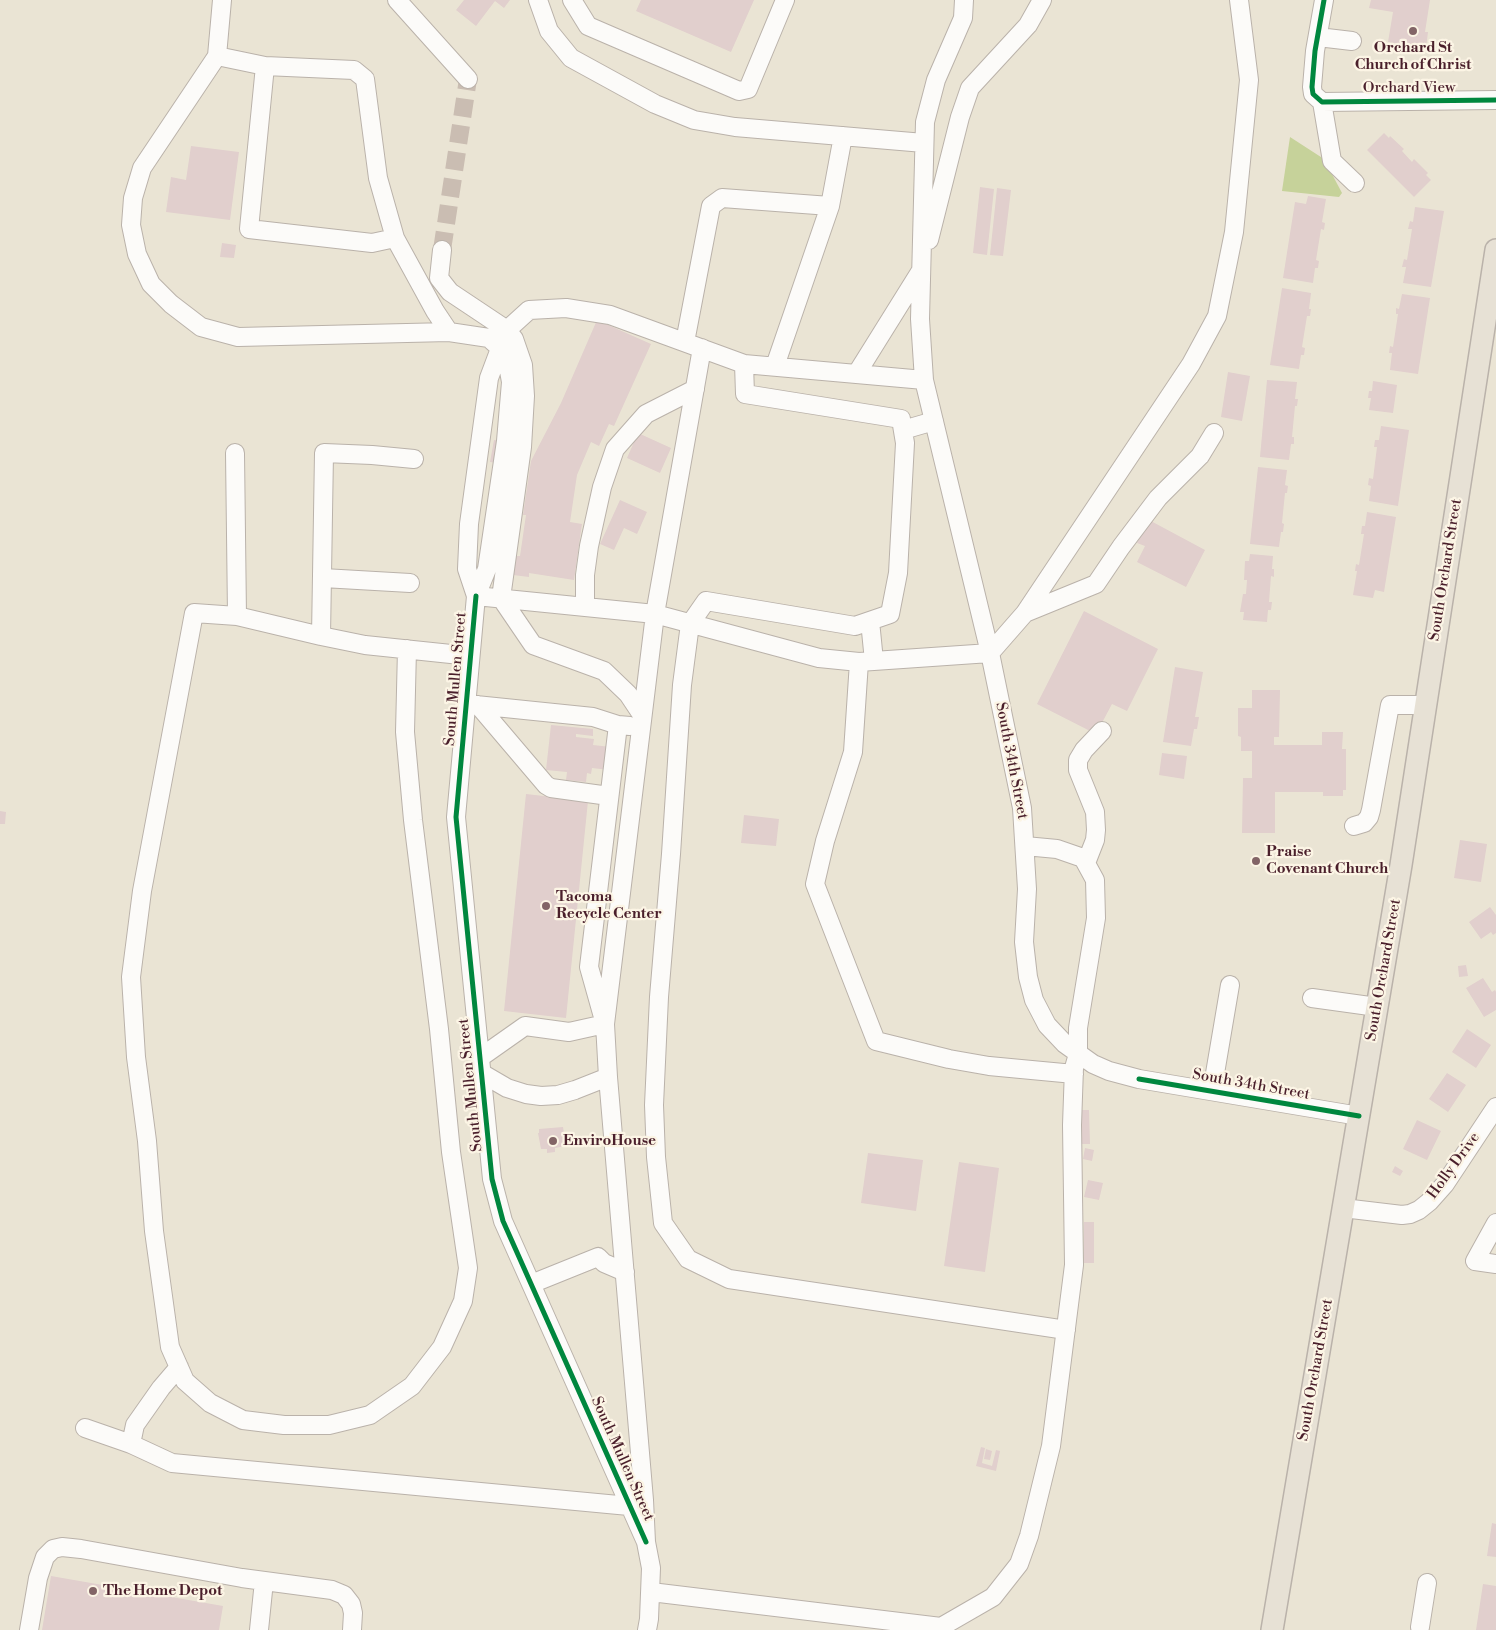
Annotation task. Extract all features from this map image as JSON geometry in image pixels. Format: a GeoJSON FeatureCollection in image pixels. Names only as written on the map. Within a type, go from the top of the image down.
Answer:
{"type":"FeatureCollection","features":[{"type":"Feature","properties":{"kind":"main road","name":"South Orchard Street"},"geometry":{"type":"LineString","coordinates":[[1272,1630],[1401,865],[1496,250]]}},
{"type":"Feature","properties":{"kind":"street"},"geometry":{"type":"LineString","coordinates":[[222,0],[217,56],[142,168],[132,198],[130,226],[137,254],[151,284],[171,304],[201,327],[238,337],[449,332],[494,343],[507,360],[511,382],[506,441],[487,568],[476,596]]}},
{"type":"Feature","properties":{"kind":"street"},"geometry":{"type":"LineString","coordinates":[[396,0],[468,79]]}},
{"type":"Feature","properties":{"kind":"street"},"geometry":{"type":"LineString","coordinates":[[538,0],[548,31],[571,58],[655,104],[694,120],[735,127],[924,143]]}},
{"type":"Feature","properties":{"kind":"street"},"geometry":{"type":"LineString","coordinates":[[572,0],[588,26],[739,91],[748,90],[785,0]]}},
{"type":"Feature","properties":{"kind":"street"},"geometry":{"type":"LineString","coordinates":[[920,272],[925,122],[936,80],[963,18],[964,0]]}},
{"type":"Feature","properties":{"kind":"street"},"geometry":{"type":"LineString","coordinates":[[857,373],[920,272],[960,117],[970,88],[1028,25],[1042,0]]}},
{"type":"Feature","properties":{"kind":"street"},"geometry":{"type":"LineString","coordinates":[[476,596],[655,614],[819,658],[867,662],[990,653],[1025,613],[1191,364],[1217,316],[1234,232],[1249,80],[1239,0]]}},
{"type":"Feature","properties":{"kind":"street"},"geometry":{"type":"LineString","coordinates":[[1324,0],[1312,87],[1313,94],[1322,102],[1332,161],[1355,183]]}},
{"type":"Feature","properties":{"kind":"street"},"geometry":{"type":"LineString","coordinates":[[1318,37],[1352,41]]}},
{"type":"Feature","properties":{"kind":"street"},"geometry":{"type":"LineString","coordinates":[[217,56],[265,66],[354,70],[365,79],[378,178],[395,238],[435,311],[449,332]]}},
{"type":"Feature","properties":{"kind":"street"},"geometry":{"type":"LineString","coordinates":[[265,66],[249,229],[372,243],[395,238]]}},
{"type":"Feature","properties":{"kind":"street","name":"Orchard View"},"geometry":{"type":"LineString","coordinates":[[1322,102],[1496,100]]}},
{"type":"Feature","properties":{"kind":"street"},"geometry":{"type":"LineString","coordinates":[[775,366],[830,206],[843,136]]}},
{"type":"Feature","properties":{"kind":"street"},"geometry":{"type":"LineString","coordinates":[[685,342],[711,206],[722,198],[830,206]]}},
{"type":"Feature","properties":{"kind":"street"},"geometry":{"type":"LineString","coordinates":[[442,250],[439,278],[450,292],[508,330],[519,350],[523,365],[525,396],[522,447],[501,598],[533,645],[604,670],[628,694],[642,721],[618,725],[593,718],[472,705]]}},
{"type":"Feature","properties":{"kind":"street","name":"South 34th Street"},"geometry":{"type":"LineString","coordinates":[[920,272],[920,319],[924,380],[990,653],[1022,808],[1027,889],[1024,942],[1028,977],[1034,1000],[1047,1025],[1065,1044],[1078,1054],[1093,1064],[1108,1070],[1139,1079],[1359,1116]]}},
{"type":"Feature","properties":{"kind":"street"},"geometry":{"type":"LineString","coordinates":[[476,596],[467,569],[469,524],[494,343],[529,310],[566,308],[610,315],[744,364],[924,380]]}},
{"type":"Feature","properties":{"kind":"street","name":"South Mullen Street"},"geometry":{"type":"LineString","coordinates":[[647,1630],[651,1592],[651,1568],[646,1542],[605,1024],[655,614],[702,348]]}},
{"type":"Feature","properties":{"kind":"street"},"geometry":{"type":"LineString","coordinates":[[744,364],[745,394],[901,419],[905,443],[896,581],[890,614],[855,626],[706,601],[690,624],[682,685],[659,997],[654,1095],[656,1157],[663,1223],[688,1259],[729,1279],[1066,1330]]}},
{"type":"Feature","properties":{"kind":"street"},"geometry":{"type":"LineString","coordinates":[[585,607],[585,575],[589,546],[602,487],[615,449],[646,414],[695,389]]}},
{"type":"Feature","properties":{"kind":"street"},"geometry":{"type":"LineString","coordinates":[[903,430],[934,421]]}},
{"type":"Feature","properties":{"kind":"street"},"geometry":{"type":"LineString","coordinates":[[1025,613],[1096,584],[1158,498],[1200,456],[1214,433]]}},
{"type":"Feature","properties":{"kind":"street"},"geometry":{"type":"LineString","coordinates":[[236,452],[237,616]]}},
{"type":"Feature","properties":{"kind":"street"},"geometry":{"type":"LineString","coordinates":[[321,636],[324,453],[414,459]]}},
{"type":"Feature","properties":{"kind":"street"},"geometry":{"type":"LineString","coordinates":[[323,578],[410,582]]}},
{"type":"Feature","properties":{"kind":"street","name":"South Mullen Street"},"geometry":{"type":"LineString","coordinates":[[476,596],[470,656],[472,705],[456,817],[492,1179],[503,1221],[646,1542]]}},
{"type":"Feature","properties":{"kind":"street"},"geometry":{"type":"LineString","coordinates":[[407,649],[405,732],[413,820],[439,1029],[451,1152],[468,1268],[463,1302],[442,1347],[412,1386],[370,1415],[329,1425],[284,1424],[243,1420],[210,1403],[185,1382],[170,1347],[154,1231],[147,1141],[136,1057],[132,977],[142,891],[194,614],[237,616],[321,636],[365,644],[470,656]]}},
{"type":"Feature","properties":{"kind":"street"},"geometry":{"type":"LineString","coordinates":[[870,621],[867,662],[853,752],[815,884],[876,1041],[949,1059],[989,1066],[1074,1074]]}},
{"type":"Feature","properties":{"kind":"street"},"geometry":{"type":"LineString","coordinates":[[472,705],[546,785],[552,788],[609,796]]}},
{"type":"Feature","properties":{"kind":"street"},"geometry":{"type":"LineString","coordinates":[[1354,826],[1364,823],[1369,817],[1390,705],[1426,705]]}},
{"type":"Feature","properties":{"kind":"street"},"geometry":{"type":"LineString","coordinates":[[608,1077],[558,1095],[541,1096],[507,1088],[482,1066],[525,1026],[569,1032],[605,1024],[589,967],[618,725]]}},
{"type":"Feature","properties":{"kind":"street"},"geometry":{"type":"LineString","coordinates":[[1086,863],[1096,840],[1095,812],[1078,770],[1078,760],[1084,750],[1102,731]]}},
{"type":"Feature","properties":{"kind":"street"},"geometry":{"type":"LineString","coordinates":[[651,1592],[941,1627],[993,1597],[1019,1564],[1029,1536],[1051,1446],[1074,1265],[1072,1126],[1074,1074],[1078,1054],[1078,1028],[1096,918],[1095,880],[1083,858],[1057,850],[1025,846]]}},
{"type":"Feature","properties":{"kind":"street"},"geometry":{"type":"LineString","coordinates":[[1212,1091],[1230,985]]}},
{"type":"Feature","properties":{"kind":"street"},"geometry":{"type":"LineString","coordinates":[[1312,998],[1377,1007]]}},
{"type":"Feature","properties":{"kind":"street","name":"Holly Drive"},"geometry":{"type":"LineString","coordinates":[[1343,1208],[1402,1215],[1419,1210],[1445,1184],[1496,1107]]}},
{"type":"Feature","properties":{"kind":"street"},"geometry":{"type":"LineString","coordinates":[[1496,1223],[1475,1262],[1496,1264]]}},
{"type":"Feature","properties":{"kind":"street"},"geometry":{"type":"LineString","coordinates":[[531,1284],[598,1257],[604,1263],[625,1272]]}},
{"type":"Feature","properties":{"kind":"street"},"geometry":{"type":"LineString","coordinates":[[131,1444],[136,1425],[161,1388],[179,1367]]}},
{"type":"Feature","properties":{"kind":"street"},"geometry":{"type":"LineString","coordinates":[[85,1428],[131,1444],[172,1463],[629,1506]]}},
{"type":"Feature","properties":{"kind":"street"},"geometry":{"type":"LineString","coordinates":[[29,1630],[40,1572],[45,1557],[56,1548],[81,1549],[264,1581],[332,1590],[344,1595],[350,1601],[353,1608],[352,1630]]}},
{"type":"Feature","properties":{"kind":"street"},"geometry":{"type":"LineString","coordinates":[[259,1630],[264,1581]]}},
{"type":"Feature","properties":{"kind":"street"},"geometry":{"type":"LineString","coordinates":[[1419,1629],[1427,1583]]}},
{"type":"Feature","properties":{"kind":"green space"},"geometry":{"type":"Polygon","coordinates":[[[1290,137],[1324,159],[1342,193],[1339,197],[1282,191],[1290,137]]]}},
{"type":"Feature","properties":{"kind":"building"},"geometry":{"type":"Polygon","coordinates":[[[464,0],[510,0],[504,8],[495,1],[476,26],[456,10],[464,0]]]}},
{"type":"Feature","properties":{"kind":"building"},"geometry":{"type":"Polygon","coordinates":[[[641,0],[754,0],[731,52],[636,11],[641,0]]]}},
{"type":"Feature","properties":{"kind":"building"},"geometry":{"type":"Polygon","coordinates":[[[1371,0],[1430,0],[1425,32],[1428,32],[1426,48],[1388,42],[1393,12],[1369,8],[1371,0]]]}},
{"type":"Feature","properties":{"kind":"building"},"geometry":{"type":"Polygon","coordinates":[[[1384,133],[1404,149],[1402,151],[1412,162],[1414,159],[1428,173],[1426,175],[1431,180],[1414,197],[1367,150],[1384,133]]]}},
{"type":"Feature","properties":{"kind":"building"},"geometry":{"type":"Polygon","coordinates":[[[191,146],[239,152],[230,220],[166,212],[171,177],[186,180],[191,146]]]}},
{"type":"Feature","properties":{"kind":"building"},"geometry":{"type":"Polygon","coordinates":[[[980,187],[994,189],[987,255],[973,253],[980,187]]]}},
{"type":"Feature","properties":{"kind":"building"},"geometry":{"type":"Polygon","coordinates":[[[997,188],[1011,190],[1003,256],[990,255],[997,188]]]}},
{"type":"Feature","properties":{"kind":"building"},"geometry":{"type":"Polygon","coordinates":[[[1308,196],[1326,199],[1322,222],[1325,223],[1324,230],[1321,229],[1316,260],[1319,261],[1318,268],[1315,268],[1313,283],[1283,278],[1295,202],[1306,204],[1308,196]]]}},
{"type":"Feature","properties":{"kind":"building"},"geometry":{"type":"Polygon","coordinates":[[[1415,207],[1444,211],[1431,287],[1403,283],[1406,267],[1402,267],[1404,259],[1407,260],[1412,229],[1408,229],[1410,221],[1413,222],[1415,207]]]}},
{"type":"Feature","properties":{"kind":"building"},"geometry":{"type":"Polygon","coordinates":[[[222,243],[236,245],[234,258],[220,257],[222,243]]]}},
{"type":"Feature","properties":{"kind":"building"},"geometry":{"type":"Polygon","coordinates":[[[1282,288],[1311,293],[1310,316],[1307,316],[1302,347],[1305,348],[1304,355],[1301,355],[1299,369],[1270,365],[1282,288]]]}},
{"type":"Feature","properties":{"kind":"building"},"geometry":{"type":"Polygon","coordinates":[[[1402,294],[1430,298],[1418,374],[1390,370],[1392,353],[1389,353],[1390,346],[1393,347],[1398,314],[1396,314],[1396,308],[1399,309],[1402,294]]]}},
{"type":"Feature","properties":{"kind":"building"},"geometry":{"type":"Polygon","coordinates":[[[597,320],[651,344],[614,426],[609,424],[599,446],[591,442],[577,475],[570,522],[582,524],[574,580],[529,573],[529,577],[513,575],[516,556],[520,556],[526,515],[523,515],[531,461],[561,403],[597,320]]]}},
{"type":"Feature","properties":{"kind":"building"},"geometry":{"type":"Polygon","coordinates":[[[1228,372],[1250,376],[1242,421],[1221,417],[1228,372]]]}},
{"type":"Feature","properties":{"kind":"building"},"geometry":{"type":"Polygon","coordinates":[[[1267,380],[1297,382],[1295,399],[1298,399],[1297,406],[1295,406],[1292,437],[1294,437],[1294,444],[1291,444],[1289,460],[1260,457],[1267,380]]]}},
{"type":"Feature","properties":{"kind":"building"},"geometry":{"type":"Polygon","coordinates":[[[1373,381],[1397,385],[1393,413],[1369,410],[1371,398],[1368,398],[1369,391],[1372,391],[1373,381]]]}},
{"type":"Feature","properties":{"kind":"building"},"geometry":{"type":"Polygon","coordinates":[[[1381,426],[1409,430],[1398,506],[1369,501],[1371,486],[1368,485],[1369,478],[1373,479],[1377,447],[1374,447],[1375,440],[1379,440],[1381,426]]]}},
{"type":"Feature","properties":{"kind":"building"},"geometry":{"type":"Polygon","coordinates":[[[638,433],[671,448],[660,473],[627,458],[638,433]]]}},
{"type":"Feature","properties":{"kind":"building"},"geometry":{"type":"Polygon","coordinates":[[[494,440],[502,441],[499,463],[490,462],[494,440]]]}},
{"type":"Feature","properties":{"kind":"building"},"geometry":{"type":"Polygon","coordinates":[[[1258,467],[1287,470],[1285,485],[1288,486],[1287,493],[1285,493],[1282,523],[1284,524],[1279,547],[1250,544],[1258,467]]]}},
{"type":"Feature","properties":{"kind":"building"},"geometry":{"type":"Polygon","coordinates":[[[620,500],[647,512],[637,534],[624,528],[614,550],[600,544],[620,500]]]}},
{"type":"Feature","properties":{"kind":"building"},"geometry":{"type":"Polygon","coordinates":[[[1367,512],[1396,517],[1384,592],[1375,590],[1373,598],[1353,595],[1357,571],[1355,571],[1356,564],[1359,565],[1364,534],[1361,534],[1362,526],[1365,526],[1367,512]]]}},
{"type":"Feature","properties":{"kind":"building"},"geometry":{"type":"Polygon","coordinates":[[[1149,520],[1205,550],[1186,587],[1137,562],[1145,546],[1137,543],[1149,520]]]}},
{"type":"Feature","properties":{"kind":"building"},"geometry":{"type":"Polygon","coordinates":[[[1250,554],[1273,556],[1272,569],[1274,569],[1274,577],[1271,576],[1269,602],[1272,602],[1271,610],[1268,610],[1267,622],[1243,620],[1244,612],[1240,612],[1243,594],[1246,594],[1247,580],[1244,580],[1245,561],[1249,561],[1250,554]]]}},
{"type":"Feature","properties":{"kind":"building"},"geometry":{"type":"Polygon","coordinates":[[[1084,611],[1158,649],[1127,711],[1112,704],[1096,734],[1037,704],[1084,611]]]}},
{"type":"Feature","properties":{"kind":"building"},"geometry":{"type":"Polygon","coordinates":[[[1175,667],[1203,672],[1195,717],[1199,717],[1197,729],[1194,729],[1191,746],[1163,742],[1175,667]]]}},
{"type":"Feature","properties":{"kind":"building"},"geometry":{"type":"Polygon","coordinates":[[[1252,690],[1280,690],[1279,737],[1274,737],[1274,745],[1322,745],[1322,732],[1343,732],[1342,749],[1346,749],[1346,790],[1343,790],[1343,796],[1323,796],[1323,792],[1275,792],[1275,833],[1242,833],[1243,778],[1252,778],[1252,751],[1241,751],[1241,737],[1238,736],[1238,708],[1252,708],[1252,690]]]}},
{"type":"Feature","properties":{"kind":"building"},"geometry":{"type":"Polygon","coordinates":[[[551,725],[593,729],[593,736],[576,734],[576,737],[594,739],[593,745],[611,747],[609,770],[592,768],[591,774],[587,773],[586,782],[566,780],[567,772],[546,770],[551,725]]]}},
{"type":"Feature","properties":{"kind":"building"},"geometry":{"type":"Polygon","coordinates":[[[1162,753],[1187,756],[1184,779],[1159,775],[1162,753]]]}},
{"type":"Feature","properties":{"kind":"building","name":"Tacoma Recycle Center"},"geometry":{"type":"Polygon","coordinates":[[[526,794],[588,801],[566,1018],[504,1011],[526,794]]]}},
{"type":"Feature","properties":{"kind":"building"},"geometry":{"type":"Polygon","coordinates":[[[0,811],[6,812],[5,824],[0,824],[0,811]]]}},
{"type":"Feature","properties":{"kind":"building"},"geometry":{"type":"Polygon","coordinates":[[[744,815],[779,819],[776,846],[741,843],[744,815]]]}},
{"type":"Feature","properties":{"kind":"building"},"geometry":{"type":"Polygon","coordinates":[[[1460,840],[1487,844],[1481,882],[1454,878],[1460,840]]]}},
{"type":"Feature","properties":{"kind":"building"},"geometry":{"type":"Polygon","coordinates":[[[1490,907],[1496,915],[1496,933],[1493,935],[1491,932],[1481,939],[1469,922],[1490,907]]]}},
{"type":"Feature","properties":{"kind":"building"},"geometry":{"type":"Polygon","coordinates":[[[1466,965],[1468,976],[1459,977],[1458,966],[1466,965]]]}},
{"type":"Feature","properties":{"kind":"building"},"geometry":{"type":"Polygon","coordinates":[[[1483,978],[1492,992],[1495,990],[1496,992],[1496,1010],[1484,1017],[1466,988],[1483,978]]]}},
{"type":"Feature","properties":{"kind":"building"},"geometry":{"type":"Polygon","coordinates":[[[1467,1029],[1491,1045],[1476,1068],[1452,1052],[1467,1029]]]}},
{"type":"Feature","properties":{"kind":"building"},"geometry":{"type":"Polygon","coordinates":[[[1447,1073],[1466,1085],[1448,1112],[1429,1099],[1447,1073]]]}},
{"type":"Feature","properties":{"kind":"building"},"geometry":{"type":"Polygon","coordinates":[[[1080,1110],[1089,1110],[1090,1144],[1081,1144],[1080,1110]]]}},
{"type":"Feature","properties":{"kind":"building"},"geometry":{"type":"Polygon","coordinates":[[[1417,1120],[1441,1131],[1427,1160],[1403,1149],[1417,1120]]]}},
{"type":"Feature","properties":{"kind":"building","name":"EnviroHouse"},"geometry":{"type":"Polygon","coordinates":[[[563,1127],[566,1146],[555,1148],[555,1152],[547,1153],[547,1149],[541,1149],[539,1129],[563,1127]]]}},
{"type":"Feature","properties":{"kind":"building"},"geometry":{"type":"Polygon","coordinates":[[[1085,1148],[1094,1150],[1092,1161],[1083,1159],[1085,1148]]]}},
{"type":"Feature","properties":{"kind":"building"},"geometry":{"type":"Polygon","coordinates":[[[868,1153],[923,1160],[916,1211],[861,1203],[868,1153]]]}},
{"type":"Feature","properties":{"kind":"building"},"geometry":{"type":"Polygon","coordinates":[[[959,1162],[999,1168],[985,1272],[944,1266],[959,1162]]]}},
{"type":"Feature","properties":{"kind":"building"},"geometry":{"type":"Polygon","coordinates":[[[1395,1166],[1403,1171],[1400,1176],[1392,1172],[1395,1166]]]}},
{"type":"Feature","properties":{"kind":"building"},"geometry":{"type":"Polygon","coordinates":[[[1088,1180],[1103,1183],[1099,1200],[1084,1197],[1088,1180]]]}},
{"type":"Feature","properties":{"kind":"building"},"geometry":{"type":"Polygon","coordinates":[[[1084,1222],[1094,1222],[1094,1263],[1084,1263],[1084,1222]]]}},
{"type":"Feature","properties":{"kind":"building"},"geometry":{"type":"Polygon","coordinates":[[[981,1447],[985,1448],[982,1463],[992,1466],[996,1450],[1000,1451],[996,1471],[976,1466],[981,1447]]]}},
{"type":"Feature","properties":{"kind":"building"},"geometry":{"type":"Polygon","coordinates":[[[986,1449],[992,1451],[990,1460],[984,1459],[986,1449]]]}},
{"type":"Feature","properties":{"kind":"building"},"geometry":{"type":"Polygon","coordinates":[[[1492,1523],[1496,1524],[1496,1557],[1487,1556],[1492,1523]]]}},
{"type":"Feature","properties":{"kind":"building","name":"The Home Depot"},"geometry":{"type":"Polygon","coordinates":[[[51,1576],[223,1606],[219,1630],[42,1630],[51,1576]]]}},
{"type":"Feature","properties":{"kind":"building"},"geometry":{"type":"Polygon","coordinates":[[[1483,1584],[1496,1586],[1496,1630],[1476,1630],[1483,1584]]]}},
{"type":"Feature","properties":{"kind":"tunnel"},"geometry":{"type":"LineString","coordinates":[[442,250],[468,79]]}},
{"type":"Feature","properties":{"kind":"cycle path"},"geometry":{"type":"LineString","coordinates":[[1324,0],[1315,51],[1312,87],[1313,94],[1322,102],[1496,100]]}},
{"type":"Feature","properties":{"kind":"cycle path"},"geometry":{"type":"LineString","coordinates":[[476,596],[456,817],[492,1179],[503,1221],[646,1542]]}},
{"type":"Feature","properties":{"kind":"cycle path"},"geometry":{"type":"LineString","coordinates":[[1139,1079],[1359,1116]]}},
{"type":"Feature","properties":{"kind":"place","name":"Orchard St Church of Christ"},"geometry":{"type":"Point","coordinates":[1413,31]}},
{"type":"Feature","properties":{"kind":"place","name":"Praise Covenant Church"},"geometry":{"type":"Point","coordinates":[1256,861]}},
{"type":"Feature","properties":{"kind":"place","name":"Tacoma Recycle Center"},"geometry":{"type":"Point","coordinates":[546,906]}},
{"type":"Feature","properties":{"kind":"place","name":"EnviroHouse"},"geometry":{"type":"Point","coordinates":[553,1141]}},
{"type":"Feature","properties":{"kind":"place","name":"The Home Depot"},"geometry":{"type":"Point","coordinates":[93,1591]}}]}
